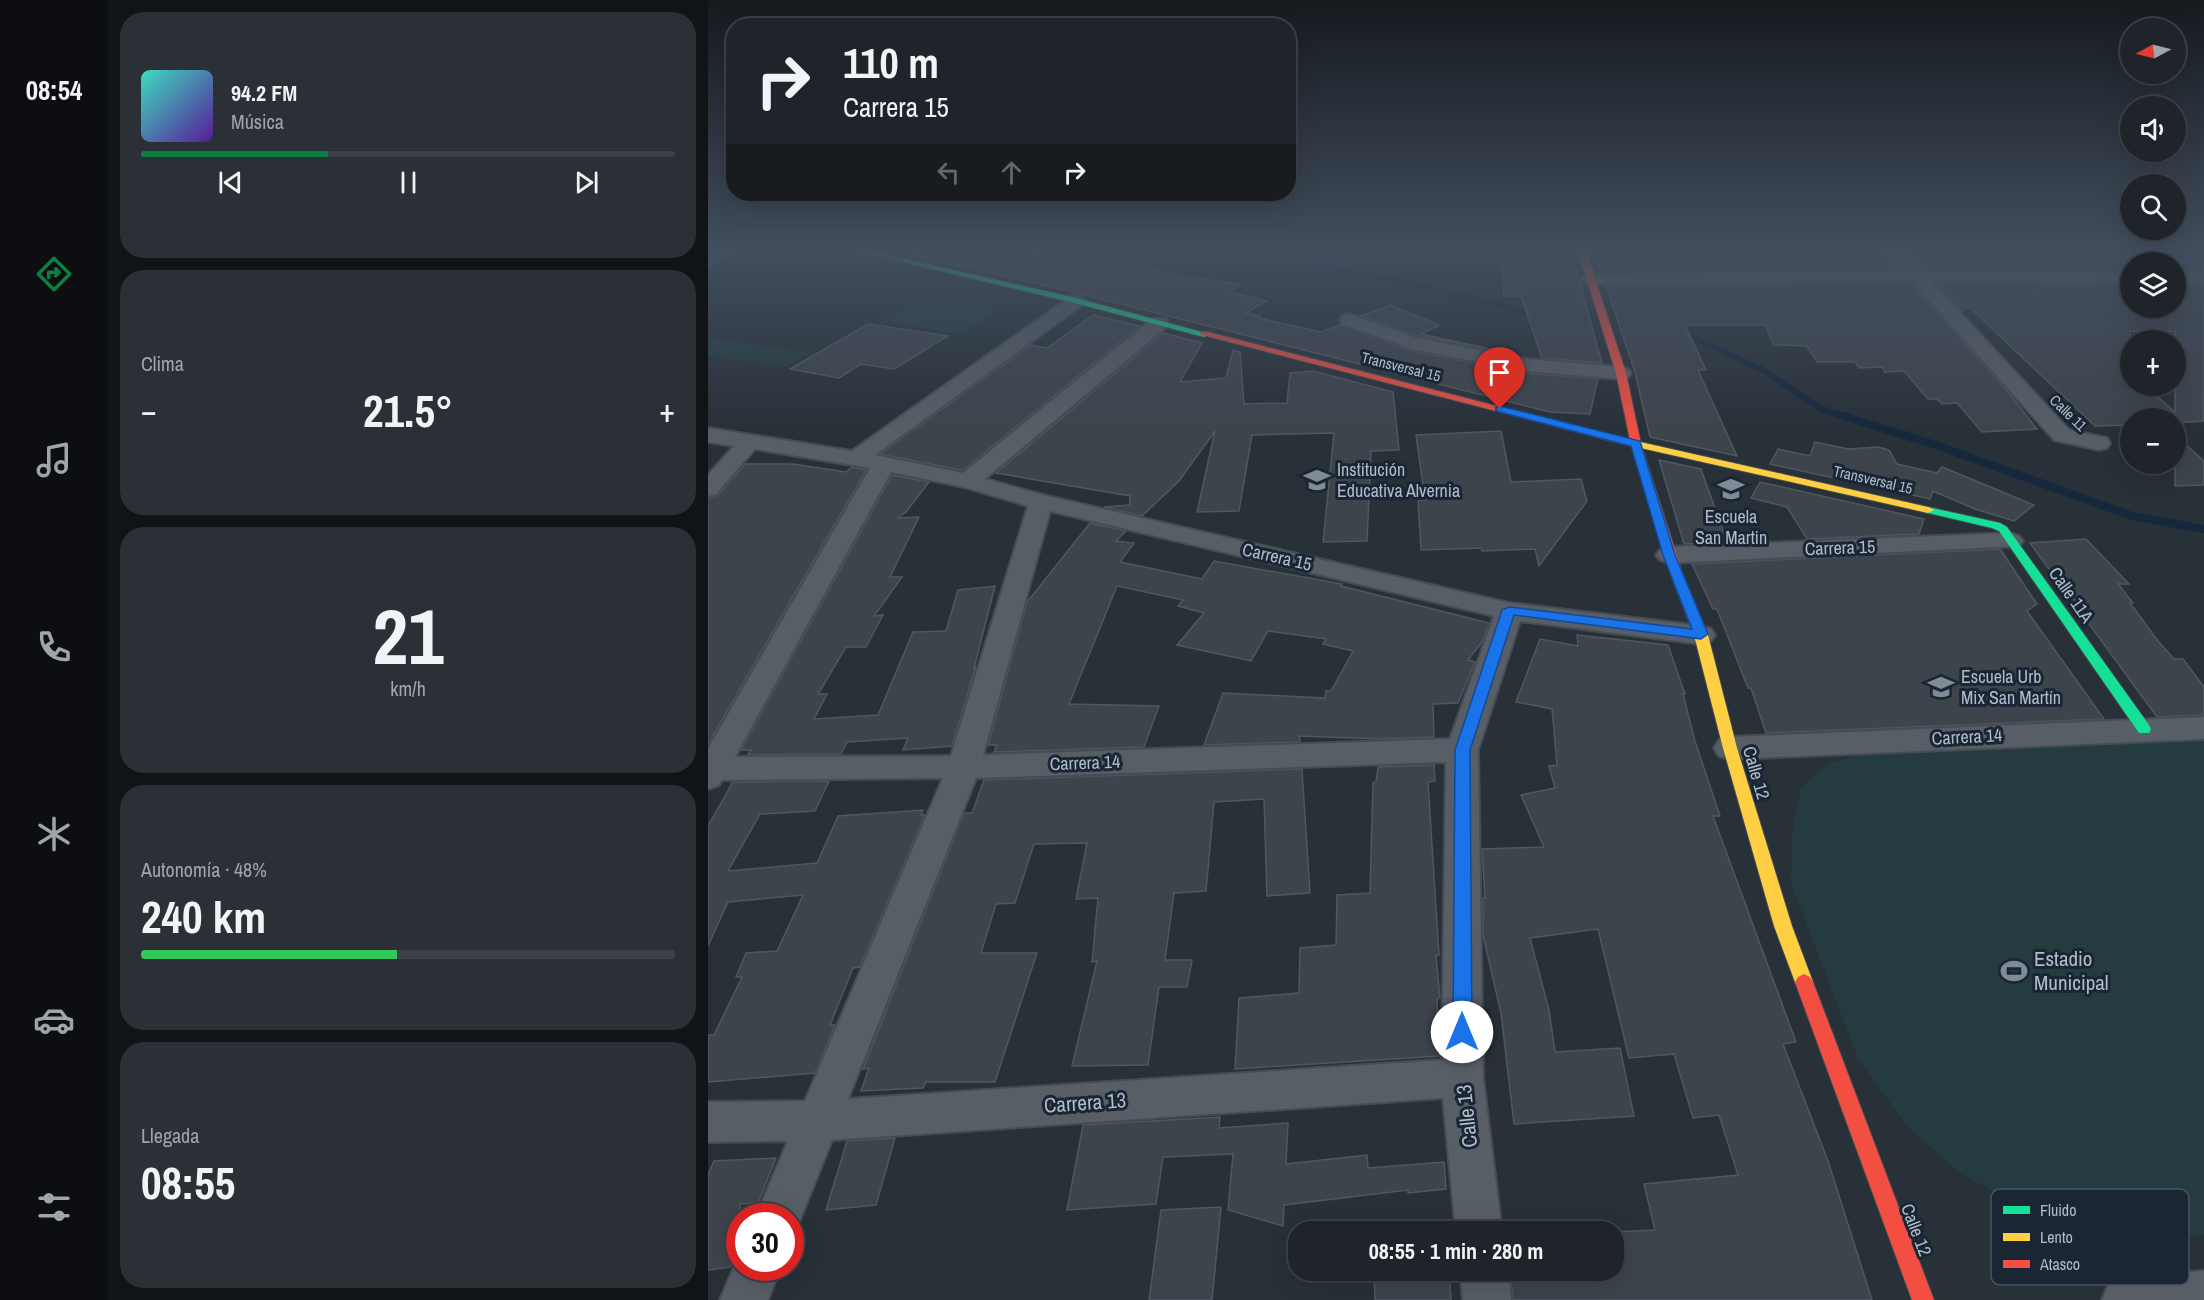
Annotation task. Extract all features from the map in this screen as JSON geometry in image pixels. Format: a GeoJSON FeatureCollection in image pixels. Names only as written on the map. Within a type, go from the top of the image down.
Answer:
{"type":"FeatureCollection","features":[{"type":"Feature","properties":{"kind":"street"},"geometry":{"type":"LineString","coordinates":[[856,458],[1065,309]]}},
{"type":"Feature","properties":{"kind":"street","name":"Transversal 15"},"geometry":{"type":"LineString","coordinates":[[1105,309],[1636,444],[1948,513]]}},
{"type":"Feature","properties":{"kind":"street","name":"Calle 12"},"geometry":{"type":"LineString","coordinates":[[1600,309],[1621,373],[1636,444],[1669,555],[1701,634],[1730,748],[1783,926],[1923,1300]]}},
{"type":"Feature","properties":{"kind":"street","name":"Calle 11"},"geometry":{"type":"LineString","coordinates":[[1951,309],[2099,443],[2062,435],[1988,344]]}},
{"type":"Feature","properties":{"kind":"street","name":"Calle 11"},"geometry":{"type":"LineString","coordinates":[[1958,309],[1968,324]]}},
{"type":"Feature","properties":{"kind":"street"},"geometry":{"type":"LineString","coordinates":[[1349,320],[1412,343],[1526,365],[1621,373]]}},
{"type":"Feature","properties":{"kind":"street"},"geometry":{"type":"LineString","coordinates":[[968,481],[1159,323]]}},
{"type":"Feature","properties":{"kind":"street","name":"Carrera 15"},"geometry":{"type":"LineString","coordinates":[[708,435],[856,458],[968,481],[1041,502],[1509,610],[1701,634]]}},
{"type":"Feature","properties":{"kind":"street"},"geometry":{"type":"LineString","coordinates":[[708,489],[748,442]]}},
{"type":"Feature","properties":{"kind":"street"},"geometry":{"type":"LineString","coordinates":[[710,772],[884,464]]}},
{"type":"Feature","properties":{"kind":"street"},"geometry":{"type":"LineString","coordinates":[[784,1203],[964,767],[1041,502]]}},
{"type":"Feature","properties":{"kind":"street","name":"Calle 11A"},"geometry":{"type":"LineString","coordinates":[[1948,513],[2000,526],[2144,729]]}},
{"type":"Feature","properties":{"kind":"street","name":"Carrera 15"},"geometry":{"type":"LineString","coordinates":[[1669,555],[2010,541]]}},
{"type":"Feature","properties":{"kind":"street","name":"Calle 13"},"geometry":{"type":"LineString","coordinates":[[1478,1221],[1462,1078],[1462,750],[1509,610]]}},
{"type":"Feature","properties":{"kind":"street","name":"Carrera 14"},"geometry":{"type":"LineString","coordinates":[[1730,748],[2204,728]]}},
{"type":"Feature","properties":{"kind":"street","name":"Carrera 14"},"geometry":{"type":"LineString","coordinates":[[710,772],[964,767],[1462,750]]}},
{"type":"Feature","properties":{"kind":"street","name":"Carrera 13"},"geometry":{"type":"LineString","coordinates":[[708,1122],[818,1121],[1462,1078]]}},
{"type":"Feature","properties":{"kind":"street"},"geometry":{"type":"LineString","coordinates":[[744,1300],[752,1281]]}},
{"type":"Feature","properties":{"kind":"street"},"geometry":{"type":"LineString","coordinates":[[1485,1281],[1487,1300]]}},
{"type":"Feature","properties":{"kind":"street"},"geometry":{"type":"LineString","coordinates":[[2126,1300],[2204,1295]]}},
{"type":"Feature","properties":{"kind":"green space"},"geometry":{"type":"Polygon","coordinates":[[[902,309],[999,309],[961,334],[881,321],[902,309]]]}},
{"type":"Feature","properties":{"kind":"green space"},"geometry":{"type":"Polygon","coordinates":[[[708,338],[810,353],[786,367],[708,356],[708,338]]]}},
{"type":"Feature","properties":{"kind":"green space","name":"Estadio Municipal"},"geometry":{"type":"Polygon","coordinates":[[[2204,733],[2204,1235],[2189,1236],[2189,1189],[1991,1190],[1961,1174],[1908,1127],[1858,1059],[1791,883],[1792,831],[1801,788],[1826,765],[1880,747],[2204,733]]]}},
{"type":"Feature","properties":{"kind":"building"},"geometry":{"type":"Polygon","coordinates":[[[1139,309],[1253,309],[1246,313],[1260,316],[1258,318],[1321,332],[1340,325],[1412,351],[1526,373],[1598,379],[1590,414],[1550,412],[1139,309]]]}},
{"type":"Feature","properties":{"kind":"building"},"geometry":{"type":"Polygon","coordinates":[[[1380,309],[1399,309],[1439,325],[1421,334],[1509,353],[1418,336],[1361,316],[1380,309]]]}},
{"type":"Feature","properties":{"kind":"building"},"geometry":{"type":"Polygon","coordinates":[[[1525,309],[1587,309],[1602,363],[1542,358],[1525,309]]]}},
{"type":"Feature","properties":{"kind":"building"},"geometry":{"type":"Polygon","coordinates":[[[1614,309],[1934,309],[2008,392],[2037,429],[1982,432],[1957,403],[1942,404],[1937,399],[1928,399],[1904,371],[1885,372],[1882,367],[1859,368],[1855,362],[1817,362],[1807,346],[1774,345],[1765,325],[1685,325],[1706,370],[1698,370],[1737,456],[1650,437],[1635,372],[1614,309]]]}},
{"type":"Feature","properties":{"kind":"building"},"geometry":{"type":"Polygon","coordinates":[[[1971,309],[2120,309],[2120,318],[2186,318],[2186,309],[2204,309],[2204,421],[2186,422],[2186,408],[2175,408],[2175,396],[2186,396],[2186,330],[2120,330],[2120,396],[2157,396],[2170,408],[2120,408],[2120,425],[2095,426],[1971,309]]]}},
{"type":"Feature","properties":{"kind":"building"},"geometry":{"type":"Polygon","coordinates":[[[1093,315],[1139,326],[966,468],[960,470],[880,454],[1031,345],[1047,348],[1093,315]]]}},
{"type":"Feature","properties":{"kind":"building"},"geometry":{"type":"Polygon","coordinates":[[[868,324],[948,336],[894,369],[861,364],[839,378],[790,369],[868,324]]]}},
{"type":"Feature","properties":{"kind":"building"},"geometry":{"type":"Polygon","coordinates":[[[1163,333],[1202,343],[1180,382],[1226,378],[1233,350],[1240,352],[1244,404],[1287,403],[1290,373],[1313,371],[1393,392],[1399,450],[1371,451],[1367,541],[1323,542],[1334,433],[1252,435],[1239,511],[1197,512],[1215,431],[1179,481],[1142,516],[1104,507],[1130,505],[1130,496],[996,473],[1163,333]]]}},
{"type":"Feature","properties":{"kind":"building"},"geometry":{"type":"Polygon","coordinates":[[[1501,431],[1511,482],[1581,479],[1587,501],[1539,566],[1535,549],[1421,550],[1418,500],[1425,500],[1416,435],[1501,431]]]}},
{"type":"Feature","properties":{"kind":"building"},"geometry":{"type":"Polygon","coordinates":[[[1815,442],[1848,449],[1878,447],[1889,450],[1897,464],[1937,473],[1942,467],[2034,505],[2014,521],[1975,509],[1933,491],[1930,499],[1770,464],[1778,449],[1810,456],[1815,442]]]}},
{"type":"Feature","properties":{"kind":"building"},"geometry":{"type":"Polygon","coordinates":[[[2186,445],[2204,461],[2204,485],[2175,486],[2175,474],[2186,474],[2186,445]]]}},
{"type":"Feature","properties":{"kind":"building"},"geometry":{"type":"Polygon","coordinates":[[[1659,460],[1701,469],[1727,542],[1684,544],[1659,460]]]}},
{"type":"Feature","properties":{"kind":"building"},"geometry":{"type":"Polygon","coordinates":[[[745,464],[793,464],[846,472],[852,467],[866,470],[708,744],[708,498],[718,495],[745,464]]]}},
{"type":"Feature","properties":{"kind":"building"},"geometry":{"type":"Polygon","coordinates":[[[892,475],[929,482],[906,512],[898,518],[919,517],[890,577],[902,577],[874,616],[883,615],[866,647],[846,647],[818,694],[827,694],[814,719],[878,715],[913,632],[946,631],[958,590],[995,586],[974,668],[976,666],[952,746],[903,750],[908,738],[847,742],[841,754],[748,755],[751,750],[741,750],[892,475]]]}},
{"type":"Feature","properties":{"kind":"building"},"geometry":{"type":"Polygon","coordinates":[[[1760,482],[1924,519],[1919,534],[1807,539],[1787,507],[1751,498],[1760,482]]]}},
{"type":"Feature","properties":{"kind":"building"},"geometry":{"type":"Polygon","coordinates":[[[1090,523],[1126,531],[1116,541],[1134,543],[1120,562],[1202,579],[1214,561],[1342,584],[1341,586],[1489,623],[1483,641],[1468,660],[1475,662],[1458,703],[1433,704],[1434,737],[1381,739],[1299,736],[1300,742],[1204,745],[1223,693],[1325,698],[1326,691],[1331,691],[1353,651],[1323,644],[1326,639],[1268,631],[1251,661],[1177,645],[1204,613],[1178,606],[1183,600],[1117,586],[1069,704],[1159,706],[1144,747],[994,752],[997,745],[988,745],[1027,602],[1090,523]]]}},
{"type":"Feature","properties":{"kind":"building"},"geometry":{"type":"Polygon","coordinates":[[[2086,539],[2129,584],[2118,584],[2158,641],[2174,659],[2183,659],[2204,687],[2204,715],[2157,717],[2030,543],[2086,539]]]}},
{"type":"Feature","properties":{"kind":"building"},"geometry":{"type":"Polygon","coordinates":[[[2000,549],[2037,604],[2027,611],[2104,719],[1766,733],[1751,688],[1748,688],[1717,609],[1713,609],[1692,564],[2000,549]]]}},
{"type":"Feature","properties":{"kind":"building"},"geometry":{"type":"Polygon","coordinates":[[[1577,635],[1668,645],[1685,694],[1683,694],[1695,741],[1720,816],[1713,816],[1796,1042],[1783,1044],[1828,1161],[1872,1300],[1513,1300],[1511,1281],[1624,1281],[1624,1232],[1655,1230],[1644,1184],[1738,1175],[1719,1115],[1693,1118],[1674,1054],[1629,1058],[1598,929],[1530,938],[1549,1010],[1555,1052],[1620,1048],[1634,1116],[1514,1124],[1501,1013],[1483,935],[1483,898],[1485,898],[1482,849],[1544,847],[1521,795],[1555,788],[1549,766],[1557,765],[1552,709],[1516,702],[1540,639],[1578,646],[1577,635]]]}},
{"type":"Feature","properties":{"kind":"building"},"geometry":{"type":"Polygon","coordinates":[[[1434,765],[1435,781],[1428,782],[1439,955],[1436,956],[1440,998],[1437,999],[1440,1056],[1235,1069],[1239,998],[1299,993],[1300,948],[1336,945],[1337,895],[1370,893],[1373,783],[1376,782],[1378,767],[1434,765]]]}},
{"type":"Feature","properties":{"kind":"building"},"geometry":{"type":"Polygon","coordinates":[[[1302,769],[1310,893],[1267,896],[1264,799],[1214,802],[1206,891],[1174,893],[1165,960],[1192,960],[1187,987],[1159,987],[1148,1065],[1072,1066],[1097,961],[1092,962],[1098,898],[1076,899],[1087,843],[1034,844],[1015,903],[996,904],[981,953],[1037,953],[995,1082],[926,1082],[923,1088],[861,1091],[869,1068],[863,1069],[964,813],[972,813],[984,780],[1302,769]]]}},
{"type":"Feature","properties":{"kind":"building"},"geometry":{"type":"Polygon","coordinates":[[[829,781],[815,811],[760,814],[728,871],[817,863],[838,816],[923,810],[921,815],[925,815],[860,967],[853,968],[830,1025],[835,1025],[815,1073],[708,1082],[708,1035],[714,1035],[742,977],[736,977],[746,953],[777,951],[803,895],[728,902],[708,946],[708,826],[733,782],[829,781]]]}},
{"type":"Feature","properties":{"kind":"building"},"geometry":{"type":"Polygon","coordinates":[[[1220,1117],[1219,1128],[1288,1123],[1286,1164],[1367,1155],[1368,1168],[1444,1162],[1446,1189],[1408,1193],[1408,1190],[1284,1205],[1283,1226],[1228,1210],[1233,1154],[1163,1157],[1156,1204],[1067,1210],[1083,1125],[1220,1117]]]}},
{"type":"Feature","properties":{"kind":"building"},"geometry":{"type":"Polygon","coordinates":[[[895,1138],[876,1205],[826,1210],[847,1141],[895,1138]]]}},
{"type":"Feature","properties":{"kind":"building"},"geometry":{"type":"Polygon","coordinates":[[[776,1158],[758,1203],[726,1203],[726,1268],[708,1270],[708,1175],[714,1161],[776,1158]]]}},
{"type":"Feature","properties":{"kind":"building"},"geometry":{"type":"Polygon","coordinates":[[[1221,1207],[1212,1300],[1149,1300],[1161,1210],[1221,1207]]]}},
{"type":"Feature","properties":{"kind":"building"},"geometry":{"type":"Polygon","coordinates":[[[1374,1281],[1450,1281],[1451,1300],[1375,1300],[1374,1281]]]}},
{"type":"Feature","properties":{"kind":"waterway"},"geometry":{"type":"LineString","coordinates":[[1511,309],[1537,318]]}},
{"type":"Feature","properties":{"kind":"waterway"},"geometry":{"type":"LineString","coordinates":[[1681,337],[1695,338],[1765,371],[1821,409],[1848,417]]}},
{"type":"Feature","properties":{"kind":"waterway"},"geometry":{"type":"LineString","coordinates":[[1843,416],[1936,445],[2132,516],[2204,529]]}},
{"type":"Feature","properties":{"kind":"traffic: fast"},"geometry":{"type":"LineString","coordinates":[[1106,309],[1204,334]]}},
{"type":"Feature","properties":{"kind":"traffic: fast"},"geometry":{"type":"LineString","coordinates":[[1928,510],[1996,525],[2003,529],[2144,729]]}},
{"type":"Feature","properties":{"kind":"traffic: slow"},"geometry":{"type":"LineString","coordinates":[[1627,442],[1928,510]]}},
{"type":"Feature","properties":{"kind":"traffic: slow"},"geometry":{"type":"LineString","coordinates":[[1677,575],[1701,635],[1730,748],[1783,926],[1804,982]]}},
{"type":"Feature","properties":{"kind":"traffic: jam"},"geometry":{"type":"LineString","coordinates":[[1600,309],[1621,373],[1636,444],[1677,575]]}},
{"type":"Feature","properties":{"kind":"traffic: jam"},"geometry":{"type":"LineString","coordinates":[[1204,334],[1627,442]]}},
{"type":"Feature","properties":{"kind":"traffic: jam"},"geometry":{"type":"LineString","coordinates":[[1804,982],[1923,1300]]}},
{"type":"Feature","properties":{"kind":"place","name":"Institución Educativa Alvernia"},"geometry":{"type":"Point","coordinates":[1317,480]}},
{"type":"Feature","properties":{"kind":"place","name":"Escuela San Martin"},"geometry":{"type":"Point","coordinates":[1731,489]}},
{"type":"Feature","properties":{"kind":"place","name":"Escuela Urb Mix San Martín"},"geometry":{"type":"Point","coordinates":[1941,687]}},
{"type":"Feature","properties":{"kind":"place","name":"Estadio Municipal"},"geometry":{"type":"Point","coordinates":[2014,971]}},
{"type":"Feature","properties":{"kind":"route"},"geometry":{"type":"LineString","coordinates":[[1462,1032],[1462,750],[1509,610],[1701,634],[1669,555],[1636,444],[1500,409]]}}]}
